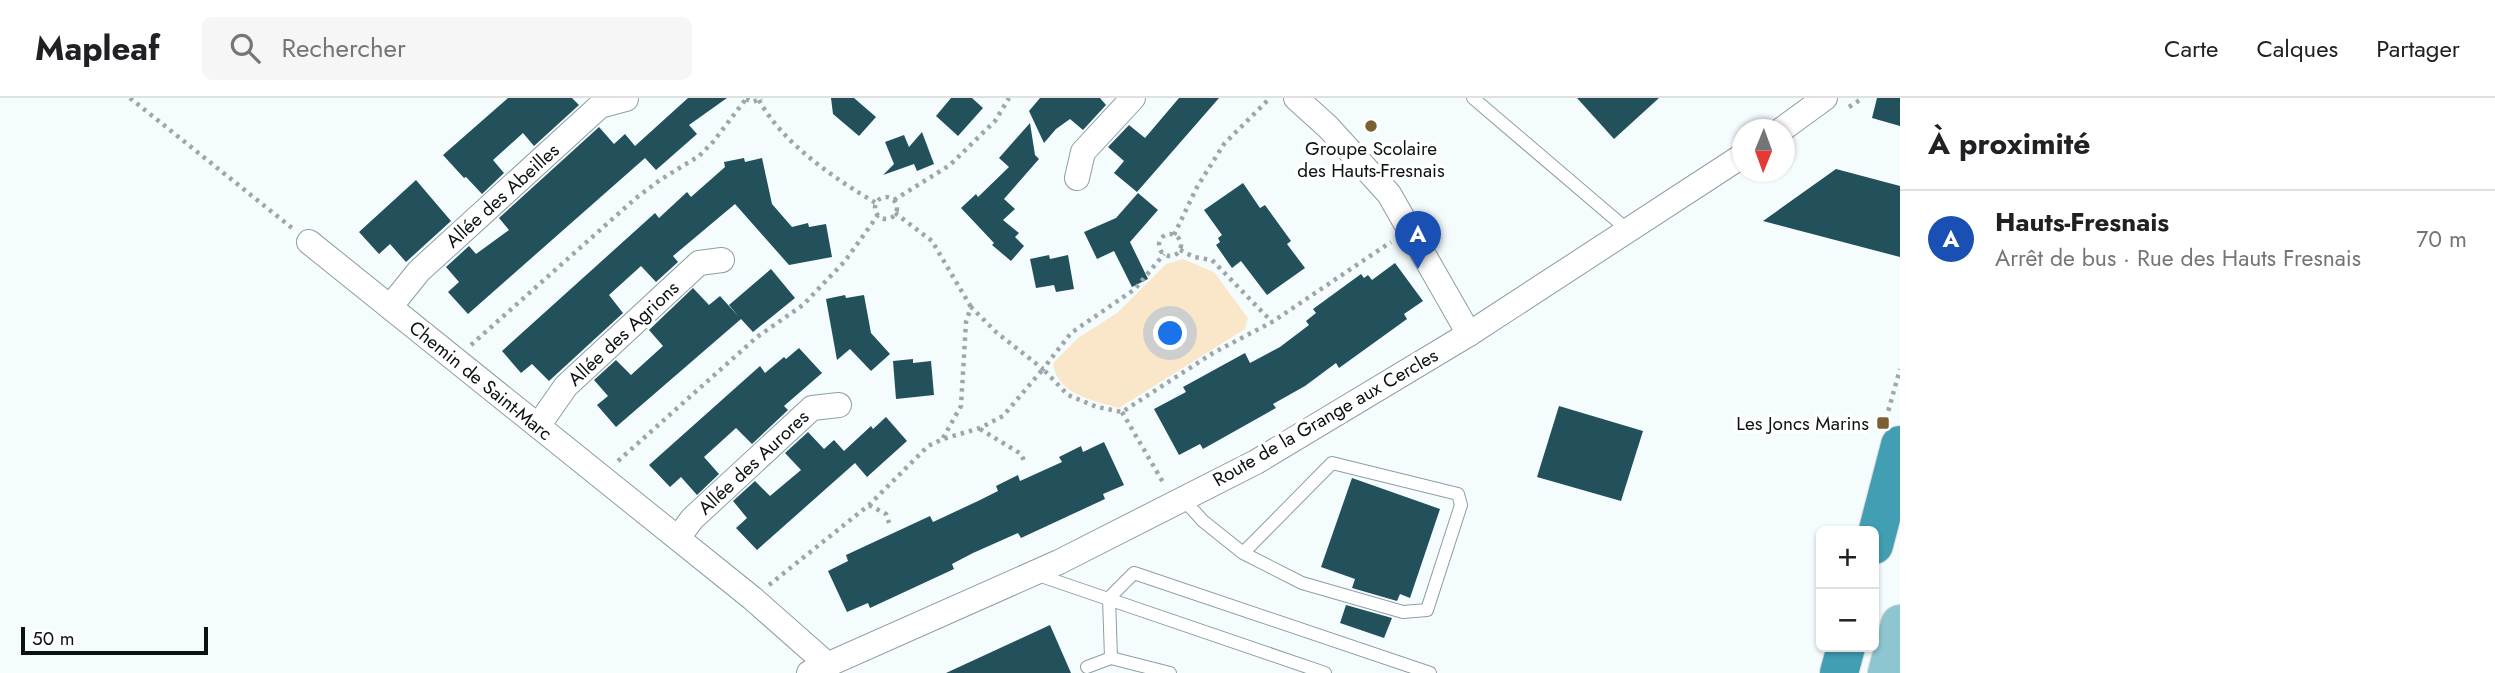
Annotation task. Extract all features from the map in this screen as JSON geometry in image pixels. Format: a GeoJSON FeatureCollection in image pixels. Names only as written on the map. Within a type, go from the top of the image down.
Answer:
{"type":"FeatureCollection","features":[{"type":"Feature","properties":{"kind":"highway"},"geometry":{"type":"LineString","coordinates":[[1879,526],[1900,445]]}},
{"type":"Feature","properties":{"kind":"highway"},"geometry":{"type":"LineString","coordinates":[[1839,673],[1845,652]]}},
{"type":"Feature","properties":{"kind":"main road"},"geometry":{"type":"LineString","coordinates":[[1887,673],[1900,624]]}},
{"type":"Feature","properties":{"kind":"street"},"geometry":{"type":"LineString","coordinates":[[1077,178],[1083,152],[1133,98]]}},
{"type":"Feature","properties":{"kind":"street"},"geometry":{"type":"LineString","coordinates":[[1296,98],[1328,127],[1389,194],[1469,334]]}},
{"type":"Feature","properties":{"kind":"street"},"geometry":{"type":"LineString","coordinates":[[1795,120],[1825,98]]}},
{"type":"Feature","properties":{"kind":"street","name":"Allée des Abeilles"},"geometry":{"type":"LineString","coordinates":[[390,307],[419,271],[600,106],[626,99]]}},
{"type":"Feature","properties":{"kind":"street","name":"Route de la Grange aux Cercles"},"geometry":{"type":"LineString","coordinates":[[818,669],[1034,573],[1256,462],[1469,334],[1732,163]]}},
{"type":"Feature","properties":{"kind":"street","name":"Chemin de Saint-Marc"},"geometry":{"type":"LineString","coordinates":[[309,242],[752,598],[818,669]]}},
{"type":"Feature","properties":{"kind":"street","name":"Allée des Agrions"},"geometry":{"type":"LineString","coordinates":[[538,426],[566,386],[699,263],[722,260]]}},
{"type":"Feature","properties":{"kind":"street","name":"Allée des Aurores"},"geometry":{"type":"LineString","coordinates":[[678,538],[692,519],[812,408],[839,405]]}},
{"type":"Feature","properties":{"kind":"lane"},"geometry":{"type":"LineString","coordinates":[[1473,98],[1629,231]]}},
{"type":"Feature","properties":{"kind":"lane"},"geometry":{"type":"LineString","coordinates":[[1179,501],[1243,553],[1302,583],[1403,612],[1427,610],[1461,505],[1458,494],[1332,463],[1243,553]]}},
{"type":"Feature","properties":{"kind":"lane"},"geometry":{"type":"LineString","coordinates":[[1034,573],[1325,673]]}},
{"type":"Feature","properties":{"kind":"lane"},"geometry":{"type":"LineString","coordinates":[[1111,658],[1109,598],[1134,573],[1430,673]]}},
{"type":"Feature","properties":{"kind":"lane"},"geometry":{"type":"LineString","coordinates":[[1087,667],[1111,658],[1163,672]]}},
{"type":"Feature","properties":{"kind":"path"},"geometry":{"type":"LineString","coordinates":[[130,98],[309,242]]}},
{"type":"Feature","properties":{"kind":"path"},"geometry":{"type":"LineString","coordinates":[[142,98],[142,108]]}},
{"type":"Feature","properties":{"kind":"path"},"geometry":{"type":"LineString","coordinates":[[894,200],[950,166],[995,121],[1009,98]]}},
{"type":"Feature","properties":{"kind":"path"},"geometry":{"type":"LineString","coordinates":[[1174,235],[1197,187],[1224,144],[1270,98]]}},
{"type":"Feature","properties":{"kind":"path"},"geometry":{"type":"LineString","coordinates":[[455,359],[636,198],[698,156],[713,142],[746,99],[753,102],[760,99],[767,114],[808,155],[850,188],[876,203]]}},
{"type":"Feature","properties":{"kind":"path"},"geometry":{"type":"LineString","coordinates":[[876,203],[886,197],[894,200]]}},
{"type":"Feature","properties":{"kind":"path"},"geometry":{"type":"LineString","coordinates":[[894,200],[895,212],[932,241],[971,307],[996,332],[1043,369],[1068,395],[1097,407],[1122,412],[1213,353],[1272,322],[1410,229]]}},
{"type":"Feature","properties":{"kind":"path"},"geometry":{"type":"LineString","coordinates":[[601,477],[757,337],[803,305],[845,261],[878,215],[876,203]]}},
{"type":"Feature","properties":{"kind":"path"},"geometry":{"type":"LineString","coordinates":[[878,215],[889,218],[895,212]]}},
{"type":"Feature","properties":{"kind":"path"},"geometry":{"type":"LineString","coordinates":[[1166,235],[1174,235],[1180,240],[1180,250],[1175,255],[1164,254],[1160,249],[1161,240],[1166,235]]}},
{"type":"Feature","properties":{"kind":"path"},"geometry":{"type":"LineString","coordinates":[[1180,250],[1194,257],[1212,260],[1272,322]]}},
{"type":"Feature","properties":{"kind":"path"},"geometry":{"type":"LineString","coordinates":[[752,598],[869,505],[928,446],[980,428],[1003,416],[1071,333],[1135,289],[1164,254]]}},
{"type":"Feature","properties":{"kind":"path"},"geometry":{"type":"LineString","coordinates":[[943,439],[961,406],[966,322],[971,307]]}},
{"type":"Feature","properties":{"kind":"path"},"geometry":{"type":"LineString","coordinates":[[1122,412],[1179,501]]}},
{"type":"Feature","properties":{"kind":"path"},"geometry":{"type":"LineString","coordinates":[[980,428],[1021,454],[1025,463]]}},
{"type":"Feature","properties":{"kind":"path"},"geometry":{"type":"LineString","coordinates":[[869,505],[886,514],[890,523]]}},
{"type":"Feature","properties":{"kind":"shaded area"},"geometry":{"type":"Polygon","coordinates":[[[1183,259],[1214,272],[1248,318],[1245,329],[1119,408],[1078,394],[1061,382],[1053,363],[1078,338],[1117,313],[1166,264],[1183,259]]]}},
{"type":"Feature","properties":{"kind":"building"},"geometry":{"type":"Polygon","coordinates":[[[508,98],[572,98],[579,105],[534,146],[523,133],[493,160],[504,173],[482,194],[443,155],[508,98]]]}},
{"type":"Feature","properties":{"kind":"building"},"geometry":{"type":"Polygon","coordinates":[[[688,98],[727,98],[689,125],[697,134],[656,170],[645,158],[468,314],[448,292],[459,282],[446,267],[469,246],[476,254],[509,230],[499,218],[599,127],[614,144],[625,134],[635,146],[688,98]]]}},
{"type":"Feature","properties":{"kind":"building"},"geometry":{"type":"Polygon","coordinates":[[[831,98],[854,98],[876,117],[859,136],[833,114],[831,98]]]}},
{"type":"Feature","properties":{"kind":"building"},"geometry":{"type":"Polygon","coordinates":[[[951,98],[972,98],[983,108],[958,136],[936,116],[951,98]]]}},
{"type":"Feature","properties":{"kind":"building"},"geometry":{"type":"Polygon","coordinates":[[[1040,98],[1100,98],[1106,105],[1083,130],[1070,119],[1056,129],[1044,143],[1029,111],[1040,98]]]}},
{"type":"Feature","properties":{"kind":"building"},"geometry":{"type":"Polygon","coordinates":[[[1179,98],[1219,98],[1137,192],[1114,173],[1124,161],[1108,147],[1129,125],[1145,138],[1179,98]]]}},
{"type":"Feature","properties":{"kind":"building"},"geometry":{"type":"Polygon","coordinates":[[[1577,98],[1659,98],[1614,139],[1577,98]]]}},
{"type":"Feature","properties":{"kind":"building"},"geometry":{"type":"Polygon","coordinates":[[[1877,98],[1900,98],[1900,126],[1872,118],[1877,98]]]}},
{"type":"Feature","properties":{"kind":"building"},"geometry":{"type":"Polygon","coordinates":[[[1030,123],[1035,155],[1039,159],[1004,199],[1015,209],[1003,220],[1019,233],[1015,237],[1024,246],[1011,261],[992,245],[994,243],[961,208],[976,194],[978,197],[1009,167],[999,158],[1030,123]]]}},
{"type":"Feature","properties":{"kind":"building"},"geometry":{"type":"Polygon","coordinates":[[[922,132],[934,164],[917,171],[914,164],[883,175],[894,164],[885,142],[904,135],[909,147],[922,132]]]}},
{"type":"Feature","properties":{"kind":"building"},"geometry":{"type":"Polygon","coordinates":[[[744,158],[745,162],[762,158],[772,204],[792,227],[808,223],[809,227],[826,224],[832,257],[789,265],[735,204],[673,256],[678,262],[656,282],[641,266],[609,295],[623,313],[549,381],[532,364],[521,373],[502,351],[655,213],[659,218],[687,192],[691,197],[725,167],[724,162],[744,158]]]}},
{"type":"Feature","properties":{"kind":"building"},"geometry":{"type":"Polygon","coordinates":[[[1836,169],[1900,186],[1900,257],[1763,221],[1836,169]]]}},
{"type":"Feature","properties":{"kind":"building"},"geometry":{"type":"Polygon","coordinates":[[[416,180],[451,221],[406,262],[390,244],[379,254],[359,232],[416,180]]]}},
{"type":"Feature","properties":{"kind":"building"},"geometry":{"type":"Polygon","coordinates":[[[1243,183],[1260,208],[1265,205],[1291,241],[1287,244],[1305,268],[1267,295],[1241,261],[1232,268],[1216,245],[1222,235],[1204,210],[1243,183]]]}},
{"type":"Feature","properties":{"kind":"building"},"geometry":{"type":"Polygon","coordinates":[[[1138,193],[1158,210],[1130,242],[1148,279],[1132,287],[1114,251],[1097,259],[1084,232],[1116,218],[1138,193]]]}},
{"type":"Feature","properties":{"kind":"building"},"geometry":{"type":"Polygon","coordinates":[[[1049,255],[1050,259],[1068,255],[1074,289],[1056,292],[1054,285],[1036,288],[1030,259],[1049,255]]]}},
{"type":"Feature","properties":{"kind":"building"},"geometry":{"type":"Polygon","coordinates":[[[1395,263],[1423,301],[1404,314],[1407,319],[1339,368],[1336,363],[1305,386],[1273,404],[1276,408],[1203,449],[1200,444],[1179,455],[1154,409],[1186,392],[1183,387],[1245,353],[1250,363],[1280,347],[1309,325],[1306,321],[1316,313],[1313,309],[1361,274],[1364,278],[1368,275],[1372,280],[1395,263]]]}},
{"type":"Feature","properties":{"kind":"building"},"geometry":{"type":"Polygon","coordinates":[[[771,269],[795,298],[753,332],[741,319],[616,427],[597,405],[608,396],[594,380],[616,360],[631,375],[663,346],[649,330],[693,288],[709,305],[720,296],[739,317],[729,305],[771,269]]]}},
{"type":"Feature","properties":{"kind":"building"},"geometry":{"type":"Polygon","coordinates":[[[845,295],[846,298],[864,295],[871,333],[890,354],[871,371],[850,349],[837,360],[826,299],[845,295]]]}},
{"type":"Feature","properties":{"kind":"building"},"geometry":{"type":"Polygon","coordinates":[[[799,348],[822,373],[784,406],[788,410],[752,444],[736,428],[704,457],[719,474],[697,495],[681,477],[670,487],[649,465],[760,366],[765,373],[799,348]]]}},
{"type":"Feature","properties":{"kind":"building"},"geometry":{"type":"Polygon","coordinates":[[[913,359],[913,363],[931,361],[934,395],[896,399],[893,361],[913,359]]]}},
{"type":"Feature","properties":{"kind":"building"},"geometry":{"type":"Polygon","coordinates":[[[1559,406],[1643,431],[1621,501],[1537,477],[1559,406]]]}},
{"type":"Feature","properties":{"kind":"building"},"geometry":{"type":"Polygon","coordinates":[[[886,417],[907,441],[867,477],[855,463],[757,550],[736,528],[747,518],[733,501],[755,481],[770,496],[801,470],[785,453],[808,432],[824,449],[834,440],[844,451],[871,426],[873,429],[886,417]]]}},
{"type":"Feature","properties":{"kind":"building"},"geometry":{"type":"Polygon","coordinates":[[[1104,442],[1124,485],[1103,494],[1105,499],[1021,538],[1018,533],[973,553],[952,564],[954,569],[870,608],[868,603],[847,612],[828,571],[848,561],[846,555],[930,516],[933,522],[998,491],[996,486],[1018,475],[1020,481],[1062,462],[1059,457],[1081,446],[1083,452],[1104,442]]]}},
{"type":"Feature","properties":{"kind":"building"},"geometry":{"type":"Polygon","coordinates":[[[1352,478],[1440,509],[1410,598],[1400,594],[1397,601],[1352,588],[1355,579],[1321,567],[1352,478]]]}},
{"type":"Feature","properties":{"kind":"building"},"geometry":{"type":"Polygon","coordinates":[[[1346,605],[1392,618],[1384,638],[1340,623],[1346,605]]]}},
{"type":"Feature","properties":{"kind":"building"},"geometry":{"type":"Polygon","coordinates":[[[1050,625],[1071,673],[946,673],[1050,625]]]}},
{"type":"Feature","properties":{"kind":"place","name":"Groupe Scolaire des Hauts-Fresnais"},"geometry":{"type":"Point","coordinates":[1371,126]}},
{"type":"Feature","properties":{"kind":"place","name":"Hauts-Fresnais"},"geometry":{"type":"Point","coordinates":[1418,269]}},
{"type":"Feature","properties":{"kind":"place","name":"Les Joncs Marins"},"geometry":{"type":"Point","coordinates":[1883,423]}}]}
